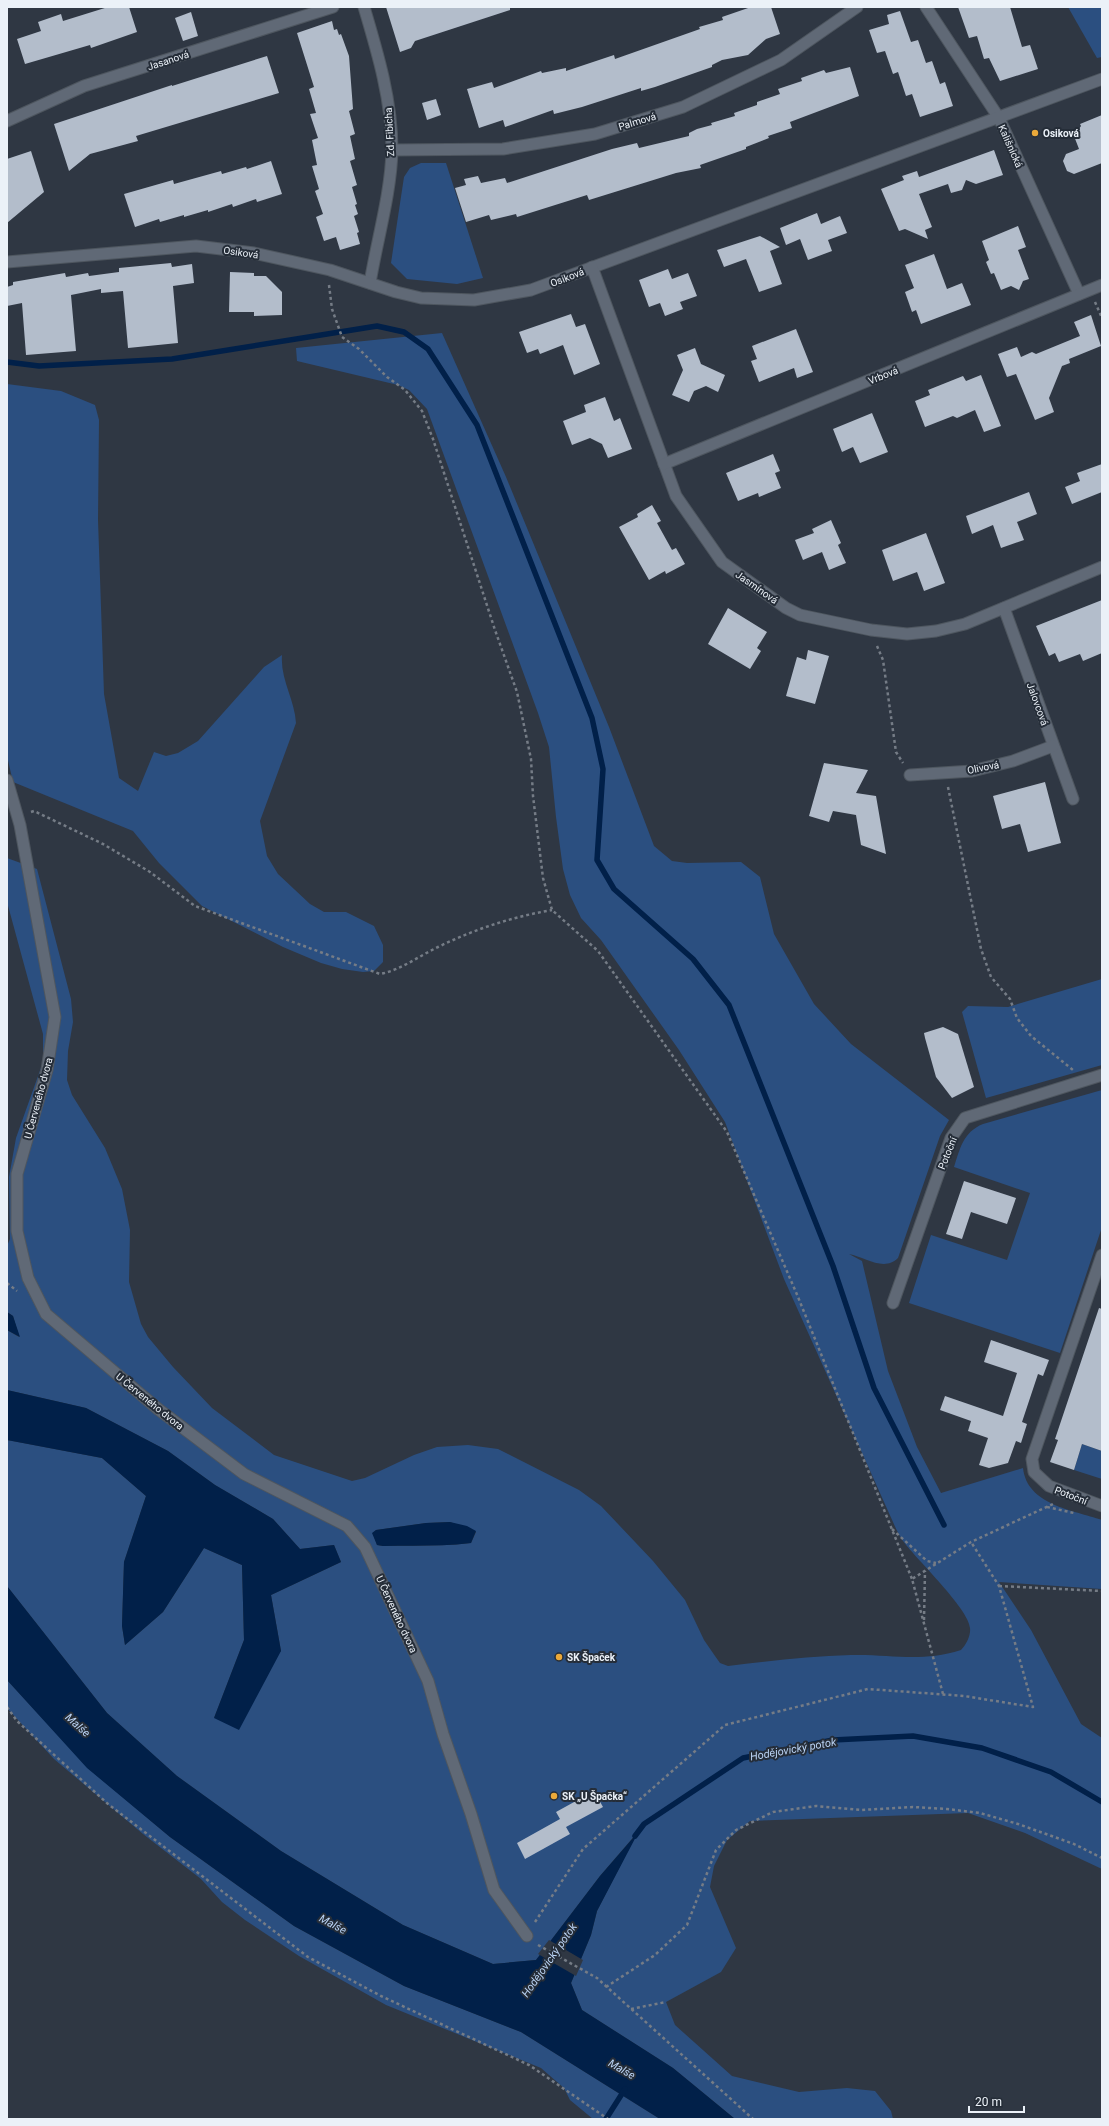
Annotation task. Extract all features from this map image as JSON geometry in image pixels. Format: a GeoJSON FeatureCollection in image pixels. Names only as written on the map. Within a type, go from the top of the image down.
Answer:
{"type":"FeatureCollection","features":[{"type":"Feature","properties":{"kind":"street","name":"Jasanová"},"geometry":{"type":"LineString","coordinates":[[7,121],[84,86],[333,7]]}},
{"type":"Feature","properties":{"kind":"street","name":"Zd. Fibicha"},"geometry":{"type":"LineString","coordinates":[[364,7],[383,69],[392,150],[389,178],[370,283]]}},
{"type":"Feature","properties":{"kind":"street","name":"Palmová"},"geometry":{"type":"LineString","coordinates":[[392,150],[503,149],[602,132],[683,107],[781,60],[857,7]]}},
{"type":"Feature","properties":{"kind":"street","name":"Kališnická"},"geometry":{"type":"LineString","coordinates":[[926,7],[999,118],[1079,294]]}},
{"type":"Feature","properties":{"kind":"street","name":"Osiková"},"geometry":{"type":"LineString","coordinates":[[7,262],[196,246],[254,253],[330,270],[396,292],[420,298],[474,300],[530,290],[1102,79]]}},
{"type":"Feature","properties":{"kind":"street","name":"Jasmínová"},"geometry":{"type":"LineString","coordinates":[[592,267],[676,496],[722,562],[786,608],[800,615],[872,630],[907,634],[936,631],[965,624],[1102,567]]}},
{"type":"Feature","properties":{"kind":"street","name":"Vrbová"},"geometry":{"type":"LineString","coordinates":[[664,464],[1102,285]]}},
{"type":"Feature","properties":{"kind":"street","name":"Jalovcová"},"geometry":{"type":"LineString","coordinates":[[1004,608],[1053,746],[1074,799]]}},
{"type":"Feature","properties":{"kind":"street","name":"Olivová"},"geometry":{"type":"LineString","coordinates":[[910,775],[972,771],[1013,761],[1053,746]]}},
{"type":"Feature","properties":{"kind":"street","name":"U Červeného dvora"},"geometry":{"type":"LineString","coordinates":[[7,780],[18,815],[55,1018],[47,1070],[17,1174],[17,1231],[28,1278],[46,1314],[158,1409],[244,1474],[348,1526],[365,1547],[428,1681],[443,1734],[471,1814],[494,1890],[526,1936]]}},
{"type":"Feature","properties":{"kind":"street","name":"Potoční"},"geometry":{"type":"LineString","coordinates":[[893,1303],[951,1138],[965,1118],[1102,1075]]}},
{"type":"Feature","properties":{"kind":"street","name":"Potoční"},"geometry":{"type":"LineString","coordinates":[[1102,1255],[1032,1459],[1034,1472],[1049,1486],[1102,1506]]}},
{"type":"Feature","properties":{"kind":"path"},"geometry":{"type":"LineString","coordinates":[[329,296],[342,337],[359,349],[387,377],[404,390],[422,411],[433,439],[495,630],[518,692],[531,759],[532,796],[543,878],[552,910],[598,951],[727,1132],[798,1297],[912,1579],[943,1694]]}},
{"type":"Feature","properties":{"kind":"path"},"geometry":{"type":"LineString","coordinates":[[872,630],[882,660],[896,752],[910,775]]}},
{"type":"Feature","properties":{"kind":"path"},"geometry":{"type":"LineString","coordinates":[[945,773],[981,949],[991,977],[1010,999],[1017,1018],[1031,1036],[1086,1080]]}},
{"type":"Feature","properties":{"kind":"path"},"geometry":{"type":"LineString","coordinates":[[18,815],[34,811],[103,844],[150,872],[195,906],[380,974],[394,971],[420,955],[482,928],[519,916],[552,910]]}},
{"type":"Feature","properties":{"kind":"path"},"geometry":{"type":"LineString","coordinates":[[912,1579],[971,1542],[1047,1506]]}},
{"type":"Feature","properties":{"kind":"path"},"geometry":{"type":"LineString","coordinates":[[891,1528],[927,1561],[937,1563]]}},
{"type":"Feature","properties":{"kind":"path"},"geometry":{"type":"LineString","coordinates":[[526,1936],[583,1848],[725,1725],[868,1689],[943,1694],[1033,1708],[999,1586],[971,1542]]}},
{"type":"Feature","properties":{"kind":"path"},"geometry":{"type":"LineString","coordinates":[[924,1624],[925,1571]]}},
{"type":"Feature","properties":{"kind":"path"},"geometry":{"type":"LineString","coordinates":[[999,1586],[1102,1592]]}},
{"type":"Feature","properties":{"kind":"path"},"geometry":{"type":"LineString","coordinates":[[7,1707],[18,1721],[108,1804],[308,1957],[381,1996],[529,2065],[608,2119]]}},
{"type":"Feature","properties":{"kind":"path"},"geometry":{"type":"LineString","coordinates":[[606,1987],[655,1955],[687,1925],[716,1850],[736,1830],[773,1812],[816,1806],[861,1810],[913,1807],[980,1813],[1018,1824],[1074,1844],[1102,1858]]}},
{"type":"Feature","properties":{"kind":"path"},"geometry":{"type":"LineString","coordinates":[[536,1943],[597,1978],[753,2119]]}},
{"type":"Feature","properties":{"kind":"path"},"geometry":{"type":"LineString","coordinates":[[630,2009],[666,2002]]}},
{"type":"Feature","properties":{"kind":"shaded area"},"geometry":{"type":"Polygon","coordinates":[[[1068,7],[1102,7],[1102,57],[1097,58],[1068,7]]]}},
{"type":"Feature","properties":{"kind":"shaded area"},"geometry":{"type":"Polygon","coordinates":[[[421,163],[446,163],[483,278],[457,284],[407,279],[391,263],[404,177],[410,168],[421,163]]]}},
{"type":"Feature","properties":{"kind":"shaded area"},"geometry":{"type":"Polygon","coordinates":[[[442,333],[506,477],[609,727],[654,846],[672,861],[687,863],[741,862],[760,877],[774,934],[814,1004],[851,1044],[949,1120],[940,1136],[898,1258],[893,1262],[881,1264],[849,1254],[862,1261],[888,1371],[917,1447],[941,1493],[1023,1468],[1026,1480],[1033,1490],[1042,1498],[1065,1509],[1102,1520],[1102,1589],[999,1582],[1031,1630],[1081,1724],[1102,1738],[1102,1869],[1025,1833],[968,1813],[750,1821],[727,1840],[714,1866],[710,1887],[736,1948],[721,1972],[666,2002],[675,2025],[732,2076],[799,2092],[847,2088],[875,2091],[891,2111],[893,2119],[735,2119],[673,2068],[582,2010],[571,1983],[591,1935],[597,1911],[637,1833],[600,1876],[536,1960],[493,1964],[403,1925],[281,1851],[177,1776],[107,1713],[7,1586],[7,1440],[102,1458],[146,1496],[124,1562],[122,1626],[125,1645],[163,1612],[204,1548],[242,1565],[244,1640],[214,1718],[281,1651],[271,1595],[341,1562],[334,1545],[300,1549],[273,1519],[215,1485],[168,1451],[86,1408],[7,1390],[7,1330],[19,1337],[13,1316],[7,1312],[7,1246],[10,1239],[9,1177],[16,1138],[43,1062],[43,1034],[7,902],[7,858],[37,869],[71,999],[73,1022],[68,1051],[67,1080],[72,1095],[105,1148],[122,1189],[130,1230],[129,1282],[141,1324],[148,1337],[173,1367],[212,1408],[274,1455],[352,1481],[365,1478],[414,1455],[437,1447],[468,1445],[498,1449],[579,1490],[601,1506],[653,1561],[685,1600],[704,1640],[720,1663],[728,1666],[790,1659],[836,1656],[932,1656],[961,1650],[970,1634],[970,1628],[961,1609],[903,1541],[895,1527],[784,1279],[725,1122],[679,1050],[601,940],[581,918],[570,895],[563,869],[549,747],[427,409],[409,390],[398,385],[297,361],[296,348],[442,333]],[[450,1522],[426,1523],[376,1530],[373,1533],[377,1545],[427,1546],[471,1543],[476,1532],[450,1522]]]}},
{"type":"Feature","properties":{"kind":"shaded area"},"geometry":{"type":"Polygon","coordinates":[[[7,384],[61,391],[95,405],[99,420],[98,520],[104,694],[119,778],[138,791],[154,752],[166,756],[178,753],[198,741],[264,667],[282,655],[283,673],[293,706],[296,723],[260,821],[267,856],[278,874],[310,904],[324,912],[346,912],[374,926],[383,945],[383,962],[374,971],[363,972],[342,969],[321,963],[283,947],[202,906],[159,863],[133,831],[13,782],[7,756],[7,384]]]}},
{"type":"Feature","properties":{"kind":"shaded area"},"geometry":{"type":"Polygon","coordinates":[[[1102,979],[1102,1065],[986,1098],[962,1012],[968,1006],[1008,1007],[1102,979]]]}},
{"type":"Feature","properties":{"kind":"shaded area"},"geometry":{"type":"Polygon","coordinates":[[[1102,1090],[1102,1227],[1060,1353],[909,1303],[931,1235],[1007,1260],[1030,1193],[954,1167],[963,1142],[967,1136],[976,1127],[983,1124],[1102,1090]]]}},
{"type":"Feature","properties":{"kind":"shaded area"},"geometry":{"type":"Polygon","coordinates":[[[1082,1444],[1102,1451],[1102,1479],[1074,1470],[1082,1444]]]}},
{"type":"Feature","properties":{"kind":"shaded area"},"geometry":{"type":"Polygon","coordinates":[[[7,1680],[88,1768],[170,1837],[294,1926],[404,1986],[521,2032],[660,2119],[593,2119],[570,2100],[564,2088],[541,2068],[386,2005],[299,1956],[245,1920],[222,1902],[201,1879],[143,1834],[54,1759],[7,1708],[7,1680]]]}},
{"type":"Feature","properties":{"kind":"water"},"geometry":{"type":"Polygon","coordinates":[[[7,1312],[13,1316],[20,1337],[7,1330],[7,1312]]]}},
{"type":"Feature","properties":{"kind":"water"},"geometry":{"type":"Polygon","coordinates":[[[7,1390],[86,1408],[168,1451],[215,1485],[273,1519],[300,1549],[334,1545],[341,1562],[271,1595],[281,1651],[239,1730],[214,1718],[244,1640],[242,1565],[204,1548],[163,1612],[125,1645],[122,1626],[124,1562],[146,1496],[102,1458],[7,1440],[7,1390]]]}},
{"type":"Feature","properties":{"kind":"water"},"geometry":{"type":"Polygon","coordinates":[[[450,1522],[467,1526],[476,1531],[471,1543],[383,1546],[377,1545],[372,1533],[376,1530],[426,1523],[450,1522]]]}},
{"type":"Feature","properties":{"kind":"water","name":"Malše"},"geometry":{"type":"Polygon","coordinates":[[[7,1586],[107,1713],[177,1776],[281,1851],[403,1925],[493,1964],[536,1960],[600,1876],[639,1831],[597,1911],[591,1935],[571,1983],[582,2010],[673,2068],[735,2119],[660,2119],[521,2032],[404,1986],[294,1926],[170,1837],[87,1768],[7,1680],[7,1586]]]}},
{"type":"Feature","properties":{"kind":"pier"},"geometry":{"type":"Polygon","coordinates":[[[549,1940],[583,1960],[576,1976],[538,1954],[549,1940]]]}},
{"type":"Feature","properties":{"kind":"building"},"geometry":{"type":"Polygon","coordinates":[[[108,7],[129,7],[137,32],[91,48],[90,45],[25,64],[17,39],[41,31],[38,22],[61,14],[63,21],[108,7]]]}},
{"type":"Feature","properties":{"kind":"building"},"geometry":{"type":"Polygon","coordinates":[[[386,7],[510,7],[510,10],[415,41],[411,48],[400,52],[386,7]]]}},
{"type":"Feature","properties":{"kind":"building"},"geometry":{"type":"Polygon","coordinates":[[[751,7],[771,7],[780,34],[766,39],[748,55],[722,60],[712,65],[712,67],[641,91],[641,88],[582,107],[554,114],[553,110],[505,127],[503,120],[479,128],[467,89],[492,82],[494,88],[541,71],[542,73],[566,68],[566,71],[614,55],[615,59],[700,29],[699,27],[723,20],[722,17],[751,7]]]}},
{"type":"Feature","properties":{"kind":"building"},"geometry":{"type":"Polygon","coordinates":[[[958,7],[1010,7],[1022,47],[1030,45],[1038,69],[1000,81],[989,58],[984,59],[977,36],[969,38],[958,7]]]}},
{"type":"Feature","properties":{"kind":"building"},"geometry":{"type":"Polygon","coordinates":[[[900,11],[911,42],[918,40],[926,63],[932,61],[940,84],[945,82],[953,106],[920,117],[912,94],[906,96],[898,72],[893,74],[885,51],[877,53],[869,30],[889,24],[887,15],[900,11]]]}},
{"type":"Feature","properties":{"kind":"building"},"geometry":{"type":"Polygon","coordinates":[[[191,12],[198,36],[183,41],[175,18],[191,12]]]}},
{"type":"Feature","properties":{"kind":"building"},"geometry":{"type":"Polygon","coordinates":[[[332,21],[334,30],[337,29],[339,35],[341,34],[349,56],[353,109],[349,111],[355,134],[350,136],[355,159],[350,161],[357,185],[352,187],[357,204],[355,205],[358,214],[354,216],[359,232],[357,233],[360,244],[340,250],[336,237],[324,241],[316,217],[323,214],[315,191],[319,189],[312,166],[317,165],[312,140],[318,138],[310,114],[316,113],[309,89],[314,87],[297,33],[332,21]]]}},
{"type":"Feature","properties":{"kind":"building"},"geometry":{"type":"Polygon","coordinates":[[[267,56],[279,93],[136,136],[138,141],[90,154],[69,171],[54,124],[172,85],[267,56]]]}},
{"type":"Feature","properties":{"kind":"building"},"geometry":{"type":"Polygon","coordinates":[[[850,67],[859,96],[790,122],[792,128],[768,136],[769,138],[746,147],[746,149],[700,165],[701,168],[676,173],[589,200],[587,195],[517,217],[516,214],[491,220],[489,215],[466,222],[455,188],[466,185],[464,179],[478,176],[481,183],[505,178],[507,183],[612,149],[637,143],[639,148],[689,136],[689,133],[697,129],[735,116],[734,113],[757,105],[757,102],[780,94],[778,89],[802,81],[801,78],[824,70],[826,73],[850,67]]]}},
{"type":"Feature","properties":{"kind":"building"},"geometry":{"type":"Polygon","coordinates":[[[436,99],[441,115],[427,120],[422,103],[436,99]]]}},
{"type":"Feature","properties":{"kind":"building"},"geometry":{"type":"Polygon","coordinates":[[[1102,115],[1102,163],[1074,174],[1067,171],[1063,161],[1066,154],[1079,149],[1074,136],[1081,126],[1080,124],[1102,115]]]}},
{"type":"Feature","properties":{"kind":"building"},"geometry":{"type":"Polygon","coordinates":[[[994,150],[1003,175],[976,184],[966,180],[962,190],[951,193],[948,184],[919,194],[932,227],[925,230],[928,239],[905,229],[899,231],[881,189],[904,180],[902,176],[917,171],[919,177],[994,150]]]}},
{"type":"Feature","properties":{"kind":"building"},"geometry":{"type":"Polygon","coordinates":[[[31,151],[44,192],[7,223],[7,159],[31,151]]]}},
{"type":"Feature","properties":{"kind":"building"},"geometry":{"type":"Polygon","coordinates":[[[271,161],[282,194],[257,202],[256,199],[233,207],[232,204],[208,212],[208,210],[160,222],[159,219],[135,227],[124,194],[173,180],[174,184],[221,171],[222,174],[246,167],[247,169],[271,161]]]}},
{"type":"Feature","properties":{"kind":"building"},"geometry":{"type":"Polygon","coordinates":[[[817,213],[821,224],[840,216],[847,233],[828,240],[832,251],[808,260],[800,239],[786,245],[780,228],[817,213]]]}},
{"type":"Feature","properties":{"kind":"building"},"geometry":{"type":"Polygon","coordinates":[[[1018,226],[1026,247],[1018,250],[1029,279],[1023,281],[1019,290],[1011,286],[1001,290],[994,273],[991,274],[986,262],[989,260],[982,241],[1018,226]]]}},
{"type":"Feature","properties":{"kind":"building"},"geometry":{"type":"Polygon","coordinates":[[[760,236],[780,247],[770,251],[782,284],[759,292],[746,259],[724,267],[717,250],[760,236]]]}},
{"type":"Feature","properties":{"kind":"building"},"geometry":{"type":"Polygon","coordinates":[[[934,254],[947,289],[962,283],[971,305],[921,324],[916,310],[912,312],[905,292],[914,288],[905,265],[934,254]]]}},
{"type":"Feature","properties":{"kind":"building"},"geometry":{"type":"Polygon","coordinates":[[[171,263],[172,267],[192,264],[194,283],[173,286],[178,343],[128,348],[123,291],[101,293],[101,289],[71,295],[76,351],[26,355],[22,303],[7,306],[7,287],[13,285],[13,282],[65,273],[66,277],[88,273],[89,276],[119,272],[119,268],[171,263]]]}},
{"type":"Feature","properties":{"kind":"building"},"geometry":{"type":"Polygon","coordinates":[[[668,269],[672,279],[688,273],[697,296],[680,302],[683,309],[665,316],[660,303],[649,307],[639,280],[668,269]]]}},
{"type":"Feature","properties":{"kind":"building"},"geometry":{"type":"Polygon","coordinates":[[[230,272],[254,273],[254,276],[266,276],[282,292],[282,315],[254,316],[254,312],[229,312],[230,272]]]}},
{"type":"Feature","properties":{"kind":"building"},"geometry":{"type":"Polygon","coordinates":[[[571,314],[576,327],[585,324],[600,364],[574,375],[563,345],[540,354],[538,349],[527,353],[519,332],[571,314]]]}},
{"type":"Feature","properties":{"kind":"building"},"geometry":{"type":"Polygon","coordinates":[[[1091,315],[1101,346],[1069,359],[1070,363],[1062,366],[1049,398],[1054,412],[1035,420],[1016,374],[1007,377],[998,354],[1017,347],[1021,357],[1032,352],[1036,354],[1080,336],[1074,322],[1091,315]]]}},
{"type":"Feature","properties":{"kind":"building"},"geometry":{"type":"Polygon","coordinates":[[[796,329],[813,372],[797,378],[794,368],[759,382],[751,361],[757,359],[752,346],[796,329]]]}},
{"type":"Feature","properties":{"kind":"building"},"geometry":{"type":"Polygon","coordinates":[[[695,348],[701,364],[725,375],[718,392],[706,386],[694,391],[689,402],[672,395],[683,370],[677,355],[695,348]]]}},
{"type":"Feature","properties":{"kind":"building"},"geometry":{"type":"Polygon","coordinates":[[[981,375],[1001,426],[984,432],[975,410],[957,418],[953,416],[925,427],[915,401],[930,395],[928,390],[963,376],[966,381],[981,375]]]}},
{"type":"Feature","properties":{"kind":"building"},"geometry":{"type":"Polygon","coordinates":[[[605,397],[614,421],[620,418],[632,449],[608,458],[602,444],[590,438],[572,445],[563,421],[586,412],[584,405],[605,397]]]}},
{"type":"Feature","properties":{"kind":"building"},"geometry":{"type":"Polygon","coordinates":[[[872,413],[888,452],[860,463],[853,447],[842,452],[833,429],[872,413]]]}},
{"type":"Feature","properties":{"kind":"building"},"geometry":{"type":"Polygon","coordinates":[[[773,454],[780,471],[775,473],[781,488],[759,497],[758,493],[738,501],[726,473],[773,454]]]}},
{"type":"Feature","properties":{"kind":"building"},"geometry":{"type":"Polygon","coordinates":[[[1102,464],[1102,492],[1072,504],[1065,487],[1080,481],[1077,473],[1102,464]]]}},
{"type":"Feature","properties":{"kind":"building"},"geometry":{"type":"Polygon","coordinates":[[[1029,492],[1037,514],[1017,522],[1024,540],[1001,548],[993,525],[972,534],[966,516],[1029,492]]]}},
{"type":"Feature","properties":{"kind":"building"},"geometry":{"type":"Polygon","coordinates":[[[652,505],[661,521],[657,523],[672,550],[676,548],[685,564],[666,574],[665,571],[649,580],[619,527],[638,517],[637,514],[652,505]]]}},
{"type":"Feature","properties":{"kind":"building"},"geometry":{"type":"Polygon","coordinates":[[[831,520],[841,543],[838,545],[846,563],[829,570],[822,552],[803,560],[795,540],[814,533],[812,529],[831,520]]]}},
{"type":"Feature","properties":{"kind":"building"},"geometry":{"type":"Polygon","coordinates":[[[926,533],[945,583],[924,591],[917,572],[893,581],[882,550],[926,533]]]}},
{"type":"Feature","properties":{"kind":"building"},"geometry":{"type":"Polygon","coordinates":[[[1102,600],[1102,653],[1083,661],[1080,654],[1059,662],[1055,653],[1049,656],[1036,626],[1102,600]]]}},
{"type":"Feature","properties":{"kind":"building"},"geometry":{"type":"Polygon","coordinates":[[[728,608],[767,632],[757,648],[761,651],[750,669],[708,644],[728,608]]]}},
{"type":"Feature","properties":{"kind":"building"},"geometry":{"type":"Polygon","coordinates":[[[808,650],[829,656],[815,704],[786,696],[797,657],[806,660],[808,650]]]}},
{"type":"Feature","properties":{"kind":"building"},"geometry":{"type":"Polygon","coordinates":[[[824,763],[868,770],[856,793],[876,796],[886,854],[861,845],[856,815],[833,811],[829,822],[809,816],[824,763]]]}},
{"type":"Feature","properties":{"kind":"building"},"geometry":{"type":"Polygon","coordinates":[[[1045,782],[1061,843],[1028,852],[1020,824],[1002,829],[993,796],[1045,782]]]}},
{"type":"Feature","properties":{"kind":"building"},"geometry":{"type":"Polygon","coordinates":[[[943,1027],[958,1034],[974,1087],[952,1098],[936,1077],[924,1033],[943,1027]]]}},
{"type":"Feature","properties":{"kind":"building"},"geometry":{"type":"Polygon","coordinates":[[[964,1181],[1016,1198],[1007,1224],[971,1212],[962,1239],[946,1234],[964,1181]]]}},
{"type":"Feature","properties":{"kind":"building"},"geometry":{"type":"Polygon","coordinates":[[[1099,1308],[1102,1309],[1102,1451],[1082,1444],[1074,1470],[1050,1462],[1058,1440],[1055,1439],[1099,1308]]]}},
{"type":"Feature","properties":{"kind":"building"},"geometry":{"type":"Polygon","coordinates":[[[991,1340],[1049,1360],[1043,1376],[1038,1374],[1022,1422],[1027,1424],[1021,1443],[1016,1441],[1008,1463],[989,1468],[979,1465],[988,1438],[968,1431],[971,1421],[940,1410],[945,1396],[1003,1416],[1017,1373],[984,1362],[991,1340]]]}},
{"type":"Feature","properties":{"kind":"building"},"geometry":{"type":"Polygon","coordinates":[[[594,1791],[603,1807],[566,1827],[570,1834],[525,1859],[517,1843],[560,1819],[556,1812],[594,1791]]]}},
{"type":"Feature","properties":{"kind":"waterway"},"geometry":{"type":"LineString","coordinates":[[7,362],[39,366],[172,359],[377,326],[404,332],[428,349],[477,425],[592,718],[603,769],[597,860],[614,889],[693,959],[729,1005],[833,1266],[874,1388],[944,1525]]}},
{"type":"Feature","properties":{"kind":"waterway","name":"Hodějovický potok"},"geometry":{"type":"LineString","coordinates":[[635,1836],[644,1824],[743,1758],[833,1740],[913,1736],[982,1748],[1051,1772],[1102,1802]]}},
{"type":"Feature","properties":{"kind":"waterway"},"geometry":{"type":"LineString","coordinates":[[606,2119],[625,2089]]}},
{"type":"Feature","properties":{"kind":"place","name":"Osiková"},"geometry":{"type":"Point","coordinates":[1035,133]}},
{"type":"Feature","properties":{"kind":"place","name":"SK Špaček"},"geometry":{"type":"Point","coordinates":[559,1657]}},
{"type":"Feature","properties":{"kind":"place","name":"SK „U Špačka“"},"geometry":{"type":"Point","coordinates":[554,1796]}}]}
